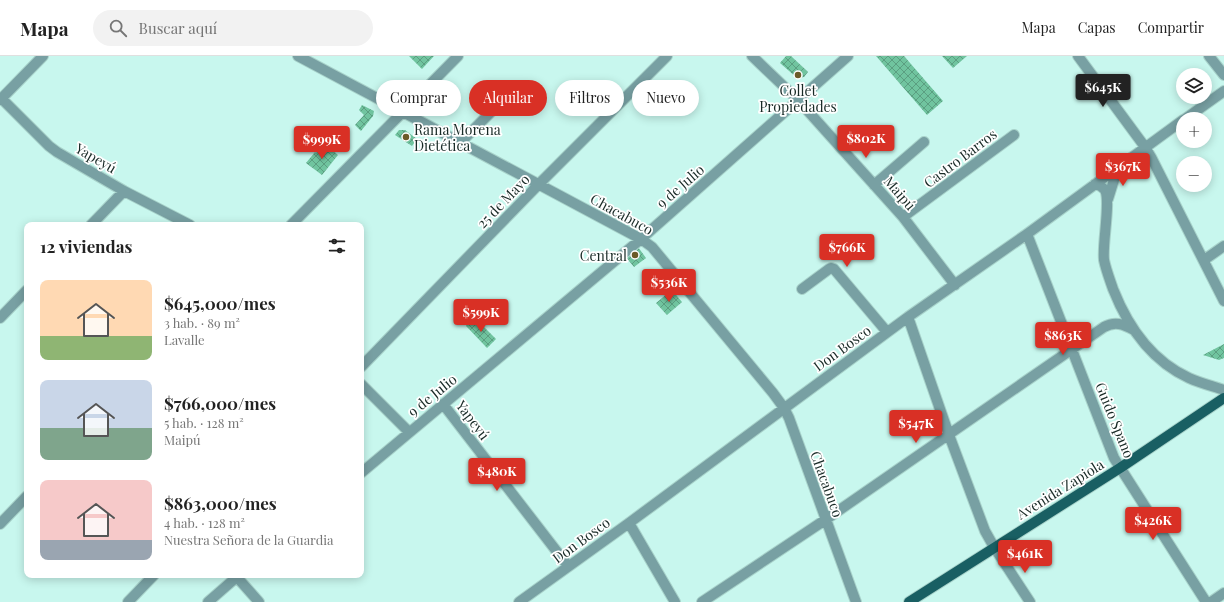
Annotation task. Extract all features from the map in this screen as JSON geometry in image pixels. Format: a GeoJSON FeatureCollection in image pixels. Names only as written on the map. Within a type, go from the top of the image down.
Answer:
{"type":"FeatureCollection","features":[{"type":"Feature","properties":{"kind":"main road","name":"Avenida Zapiola"},"geometry":{"type":"LineString","coordinates":[[909,602],[1120,468],[1224,398]]}},
{"type":"Feature","properties":{"kind":"street"},"geometry":{"type":"LineString","coordinates":[[1,100],[43,56]]}},
{"type":"Feature","properties":{"kind":"street","name":"Chacabuco"},"geometry":{"type":"LineString","coordinates":[[298,56],[376,98]]}},
{"type":"Feature","properties":{"kind":"street"},"geometry":{"type":"LineString","coordinates":[[434,80],[458,56]]}},
{"type":"Feature","properties":{"kind":"street","name":"25 de Mayo"},"geometry":{"type":"LineString","coordinates":[[364,364],[538,185],[667,56]]}},
{"type":"Feature","properties":{"kind":"street","name":"Maipú"},"geometry":{"type":"LineString","coordinates":[[752,56],[798,100],[874,184],[903,218],[955,285]]}},
{"type":"Feature","properties":{"kind":"street","name":"9 de Julio"},"geometry":{"type":"LineString","coordinates":[[364,470],[641,239],[848,56]]}},
{"type":"Feature","properties":{"kind":"street"},"geometry":{"type":"LineString","coordinates":[[1078,56],[1145,147],[1224,301]]}},
{"type":"Feature","properties":{"kind":"street"},"geometry":{"type":"LineString","coordinates":[[1209,56],[1224,75]]}},
{"type":"Feature","properties":{"kind":"street","name":"Don Bosco"},"geometry":{"type":"LineString","coordinates":[[1195,112],[1224,91]]}},
{"type":"Feature","properties":{"kind":"street","name":"Yapeyú"},"geometry":{"type":"LineString","coordinates":[[1,100],[49,146],[124,191],[184,222]]}},
{"type":"Feature","properties":{"kind":"street"},"geometry":{"type":"LineString","coordinates":[[294,222],[398,116]]}},
{"type":"Feature","properties":{"kind":"street","name":"Chacabuco"},"geometry":{"type":"LineString","coordinates":[[409,116],[641,239],[652,247],[784,408],[789,418],[856,602]]}},
{"type":"Feature","properties":{"kind":"street"},"geometry":{"type":"LineString","coordinates":[[460,143],[487,116]]}},
{"type":"Feature","properties":{"kind":"street","name":"Don Bosco"},"geometry":{"type":"LineString","coordinates":[[519,602],[629,523],[887,332],[1028,234],[1176,126]]}},
{"type":"Feature","properties":{"kind":"street","name":"Castro Barros"},"geometry":{"type":"LineString","coordinates":[[903,218],[1014,135]]}},
{"type":"Feature","properties":{"kind":"street"},"geometry":{"type":"LineString","coordinates":[[874,184],[924,142]]}},
{"type":"Feature","properties":{"kind":"street"},"geometry":{"type":"LineString","coordinates":[[1118,167],[1108,201],[1104,233],[1104,260],[1117,299],[1126,318],[1147,347],[1176,371],[1200,383],[1224,390]]}},
{"type":"Feature","properties":{"kind":"street"},"geometry":{"type":"LineString","coordinates":[[1095,184],[1101,186],[1105,190],[1108,201]]}},
{"type":"Feature","properties":{"kind":"street"},"geometry":{"type":"LineString","coordinates":[[94,222],[124,191]]}},
{"type":"Feature","properties":{"kind":"street","name":"Guido Spano"},"geometry":{"type":"LineString","coordinates":[[1028,234],[1114,458],[1206,602]]}},
{"type":"Feature","properties":{"kind":"street"},"geometry":{"type":"LineString","coordinates":[[1204,260],[1224,246]]}},
{"type":"Feature","properties":{"kind":"street"},"geometry":{"type":"LineString","coordinates":[[802,289],[829,269],[834,269],[887,332]]}},
{"type":"Feature","properties":{"kind":"street"},"geometry":{"type":"LineString","coordinates":[[0,318],[24,293]]}},
{"type":"Feature","properties":{"kind":"street"},"geometry":{"type":"LineString","coordinates":[[908,317],[949,435],[985,531],[1030,602]]}},
{"type":"Feature","properties":{"kind":"street"},"geometry":{"type":"LineString","coordinates":[[702,602],[825,520],[1072,348],[1109,324],[1123,324],[1134,330]]}},
{"type":"Feature","properties":{"kind":"street"},"geometry":{"type":"LineString","coordinates":[[364,387],[409,432]]}},
{"type":"Feature","properties":{"kind":"street","name":"Yapeyú"},"geometry":{"type":"LineString","coordinates":[[444,404],[568,566]]}},
{"type":"Feature","properties":{"kind":"street"},"geometry":{"type":"LineString","coordinates":[[0,524],[24,499]]}},
{"type":"Feature","properties":{"kind":"street"},"geometry":{"type":"LineString","coordinates":[[629,523],[676,602]]}},
{"type":"Feature","properties":{"kind":"street"},"geometry":{"type":"LineString","coordinates":[[128,602],[151,578]]}},
{"type":"Feature","properties":{"kind":"street"},"geometry":{"type":"LineString","coordinates":[[208,602],[235,578]]}},
{"type":"Feature","properties":{"kind":"street"},"geometry":{"type":"LineString","coordinates":[[239,578],[259,602]]}},
{"type":"Feature","properties":{"kind":"street"},"geometry":{"type":"LineString","coordinates":[[1211,602],[1224,593]]}},
{"type":"Feature","properties":{"kind":"building"},"geometry":{"type":"Polygon","coordinates":[[[409,56],[434,56],[422,69],[409,56]]]}},
{"type":"Feature","properties":{"kind":"building"},"geometry":{"type":"Polygon","coordinates":[[[786,56],[791,56],[808,72],[804,77],[797,78],[780,63],[786,56]]]}},
{"type":"Feature","properties":{"kind":"building"},"geometry":{"type":"Polygon","coordinates":[[[876,56],[904,56],[943,101],[927,115],[876,56]]]}},
{"type":"Feature","properties":{"kind":"building"},"geometry":{"type":"Polygon","coordinates":[[[942,56],[967,56],[953,68],[942,56]]]}},
{"type":"Feature","properties":{"kind":"building"},"geometry":{"type":"Polygon","coordinates":[[[362,105],[374,111],[373,116],[361,131],[355,125],[364,115],[359,110],[362,105]]]}},
{"type":"Feature","properties":{"kind":"building","name":"Rama Morena Dietética"},"geometry":{"type":"Polygon","coordinates":[[[399,130],[405,130],[417,139],[412,146],[395,135],[399,130]]]}},
{"type":"Feature","properties":{"kind":"building"},"geometry":{"type":"Polygon","coordinates":[[[320,148],[326,152],[331,149],[338,155],[322,175],[306,163],[320,148]]]}},
{"type":"Feature","properties":{"kind":"building"},"geometry":{"type":"Polygon","coordinates":[[[638,247],[646,258],[634,267],[625,256],[638,247]]]}},
{"type":"Feature","properties":{"kind":"building"},"geometry":{"type":"Polygon","coordinates":[[[672,290],[682,302],[667,315],[656,303],[672,290]]]}},
{"type":"Feature","properties":{"kind":"building"},"geometry":{"type":"Polygon","coordinates":[[[474,317],[496,339],[487,348],[466,326],[474,317]]]}},
{"type":"Feature","properties":{"kind":"building"},"geometry":{"type":"Polygon","coordinates":[[[1224,344],[1224,358],[1219,360],[1203,355],[1224,344]]]}},
{"type":"Feature","properties":{"kind":"place","name":"Collet Propiedades"},"geometry":{"type":"Point","coordinates":[798,75]}},
{"type":"Feature","properties":{"kind":"place","name":"Rama Morena Dietética"},"geometry":{"type":"Point","coordinates":[406,137]}},
{"type":"Feature","properties":{"kind":"place","name":"Central"},"geometry":{"type":"Point","coordinates":[635,255]}}]}
